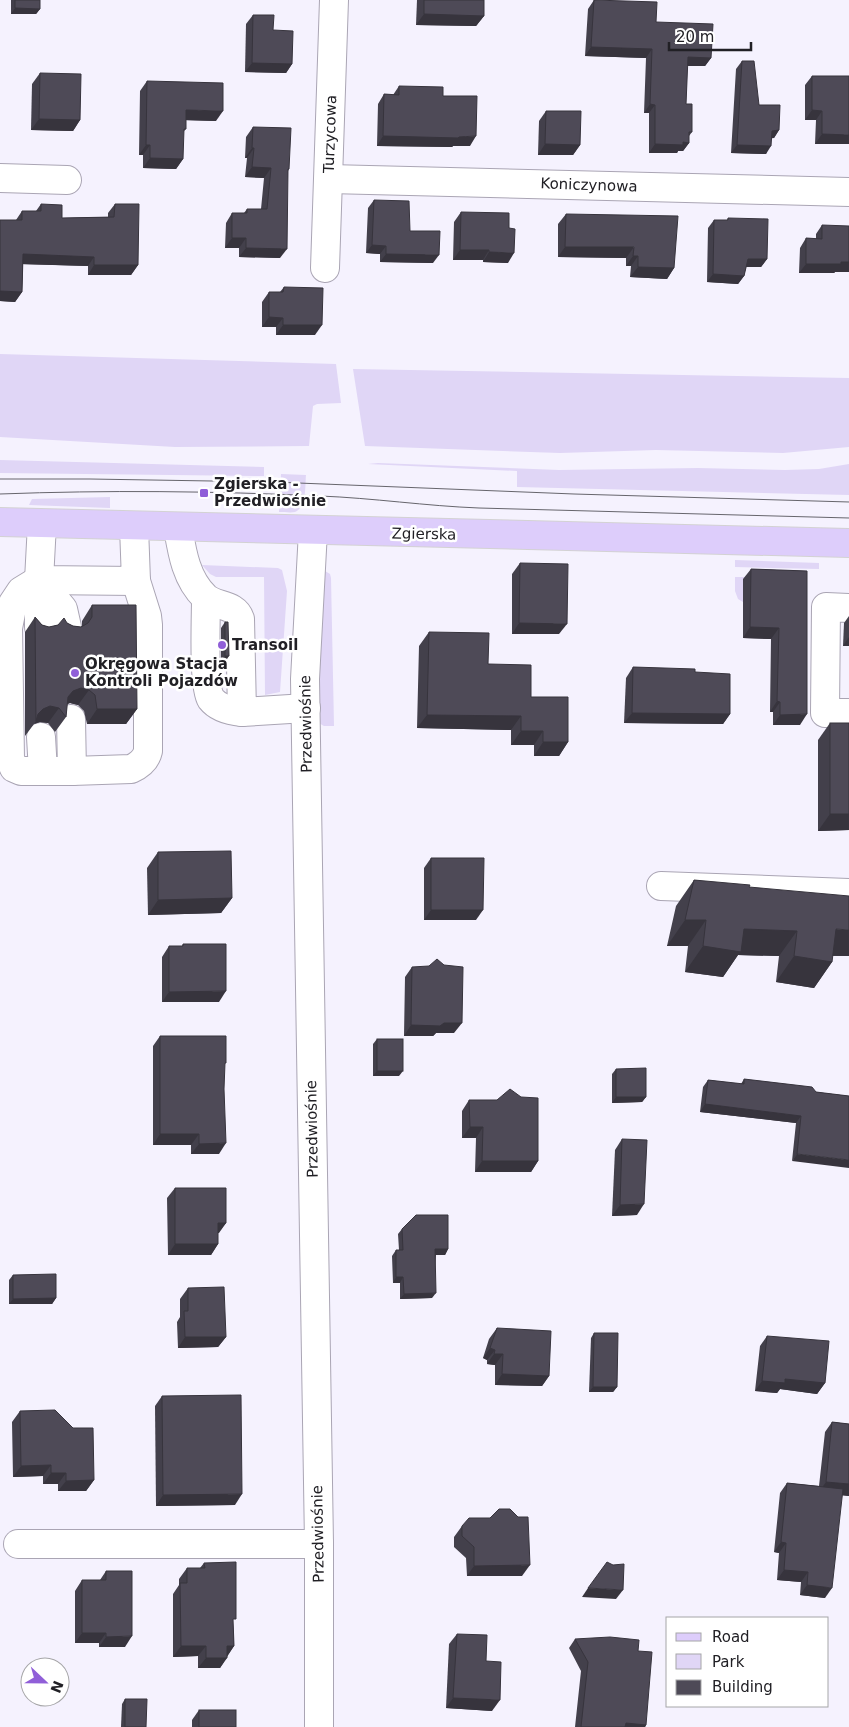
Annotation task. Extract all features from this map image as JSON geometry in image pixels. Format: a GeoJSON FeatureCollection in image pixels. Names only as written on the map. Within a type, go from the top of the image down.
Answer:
{"type":"FeatureCollection","features":[{"type":"Feature","properties":{"kind":"main road","name":"Zgierska"},"geometry":{"type":"LineString","coordinates":[[0,522],[134,527],[849,543]]}},
{"type":"Feature","properties":{"kind":"street","name":"Turzycowa"},"geometry":{"type":"LineString","coordinates":[[325,268],[334,0]]}},
{"type":"Feature","properties":{"kind":"street"},"geometry":{"type":"LineString","coordinates":[[0,178],[67,180]]}},
{"type":"Feature","properties":{"kind":"street","name":"Koniczynowa"},"geometry":{"type":"LineString","coordinates":[[328,179],[849,192]]}},
{"type":"Feature","properties":{"kind":"street"},"geometry":{"type":"LineString","coordinates":[[39,627],[38,580],[42,524]]}},
{"type":"Feature","properties":{"kind":"street"},"geometry":{"type":"LineString","coordinates":[[134,527],[136,581],[148,625],[147,757],[137,767],[132,769],[43,772],[21,771],[14,768],[10,759],[8,628],[13,603],[21,591],[38,580],[136,581]]}},
{"type":"Feature","properties":{"kind":"street"},"geometry":{"type":"LineString","coordinates":[[178,528],[183,556],[195,584],[206,599],[234,610],[240,619],[242,712],[306,708]]}},
{"type":"Feature","properties":{"kind":"street","name":"Przedwiośnie"},"geometry":{"type":"LineString","coordinates":[[313,531],[306,655],[306,708],[319,1727]]}},
{"type":"Feature","properties":{"kind":"street"},"geometry":{"type":"LineString","coordinates":[[38,580],[64,609],[67,626]]}},
{"type":"Feature","properties":{"kind":"street"},"geometry":{"type":"LineString","coordinates":[[849,608],[826,608],[837,662],[825,713],[849,713]]}},
{"type":"Feature","properties":{"kind":"street"},"geometry":{"type":"LineString","coordinates":[[71,719],[72,771]]}},
{"type":"Feature","properties":{"kind":"street"},"geometry":{"type":"LineString","coordinates":[[41,737],[43,772]]}},
{"type":"Feature","properties":{"kind":"street"},"geometry":{"type":"LineString","coordinates":[[661,886],[849,894]]}},
{"type":"Feature","properties":{"kind":"street"},"geometry":{"type":"LineString","coordinates":[[18,1544],[318,1544]]}},
{"type":"Feature","properties":{"kind":"green space"},"geometry":{"type":"Polygon","coordinates":[[[0,354],[336,364],[341,403],[317,404],[313,406],[309,446],[175,447],[0,437],[0,354]]]}},
{"type":"Feature","properties":{"kind":"green space"},"geometry":{"type":"Polygon","coordinates":[[[353,369],[849,378],[849,447],[783,453],[656,450],[560,453],[365,446],[353,369]]]}},
{"type":"Feature","properties":{"kind":"green space"},"geometry":{"type":"Polygon","coordinates":[[[0,460],[264,467],[264,476],[0,473],[0,460]]]}},
{"type":"Feature","properties":{"kind":"green space"},"geometry":{"type":"Polygon","coordinates":[[[368,464],[559,470],[698,468],[785,470],[819,469],[849,464],[849,495],[517,487],[517,471],[368,464]]]}},
{"type":"Feature","properties":{"kind":"green space"},"geometry":{"type":"Polygon","coordinates":[[[281,474],[306,475],[302,506],[295,512],[279,512],[281,474]]]}},
{"type":"Feature","properties":{"kind":"green space"},"geometry":{"type":"Polygon","coordinates":[[[110,497],[110,508],[29,505],[32,499],[110,497]]]}},
{"type":"Feature","properties":{"kind":"green space"},"geometry":{"type":"Polygon","coordinates":[[[735,560],[819,563],[819,569],[735,567],[735,560]]]}},
{"type":"Feature","properties":{"kind":"green space"},"geometry":{"type":"Polygon","coordinates":[[[202,565],[278,568],[282,570],[287,591],[280,692],[265,695],[264,577],[216,577],[210,574],[202,565]]]}},
{"type":"Feature","properties":{"kind":"green space"},"geometry":{"type":"Polygon","coordinates":[[[325,571],[330,574],[331,578],[334,726],[324,726],[317,722],[316,664],[325,571]]]}},
{"type":"Feature","properties":{"kind":"green space"},"geometry":{"type":"Polygon","coordinates":[[[735,577],[783,577],[744,579],[743,602],[738,599],[735,591],[735,577]]]}},
{"type":"Feature","properties":{"kind":"building"},"geometry":{"type":"Polygon","coordinates":[[[15,0],[40,0],[40,9],[15,8],[15,0]]]}},
{"type":"Feature","properties":{"kind":"building"},"geometry":{"type":"Polygon","coordinates":[[[424,0],[484,0],[484,16],[424,14],[424,0]]]}},
{"type":"Feature","properties":{"kind":"building"},"geometry":{"type":"Polygon","coordinates":[[[594,0],[657,2],[656,22],[713,24],[711,58],[688,57],[686,104],[692,104],[692,132],[689,132],[689,143],[683,142],[683,145],[655,144],[655,105],[650,104],[652,49],[591,47],[594,0]]]}},
{"type":"Feature","properties":{"kind":"building"},"geometry":{"type":"Polygon","coordinates":[[[253,15],[274,15],[273,30],[293,31],[292,64],[252,63],[253,15]]]}},
{"type":"Feature","properties":{"kind":"building"},"geometry":{"type":"Polygon","coordinates":[[[742,61],[754,61],[759,105],[780,105],[779,130],[772,131],[771,146],[737,145],[742,61]]]}},
{"type":"Feature","properties":{"kind":"building"},"geometry":{"type":"Polygon","coordinates":[[[40,73],[81,74],[80,120],[39,119],[40,73]]]}},
{"type":"Feature","properties":{"kind":"building"},"geometry":{"type":"Polygon","coordinates":[[[812,76],[849,76],[849,135],[822,134],[822,111],[812,110],[812,76]]]}},
{"type":"Feature","properties":{"kind":"building"},"geometry":{"type":"Polygon","coordinates":[[[147,81],[223,83],[223,111],[186,110],[183,159],[150,158],[150,145],[146,145],[147,81]]]}},
{"type":"Feature","properties":{"kind":"building"},"geometry":{"type":"Polygon","coordinates":[[[399,86],[443,87],[443,96],[477,96],[476,136],[458,138],[383,136],[384,94],[399,95],[399,86]]]}},
{"type":"Feature","properties":{"kind":"building"},"geometry":{"type":"Polygon","coordinates":[[[546,111],[581,111],[580,145],[545,144],[546,111]]]}},
{"type":"Feature","properties":{"kind":"building"},"geometry":{"type":"Polygon","coordinates":[[[253,127],[291,128],[288,169],[287,249],[246,248],[246,238],[232,238],[232,213],[247,213],[247,209],[267,209],[271,168],[252,167],[254,148],[252,148],[253,127]]]}},
{"type":"Feature","properties":{"kind":"building"},"geometry":{"type":"Polygon","coordinates":[[[374,200],[409,201],[410,231],[440,231],[439,255],[386,254],[386,246],[372,245],[374,200]]]}},
{"type":"Feature","properties":{"kind":"building"},"geometry":{"type":"Polygon","coordinates":[[[41,204],[62,205],[62,218],[114,217],[115,204],[139,204],[138,265],[94,265],[94,257],[23,254],[22,292],[0,291],[0,220],[22,220],[22,211],[41,211],[41,204]]]}},
{"type":"Feature","properties":{"kind":"building"},"geometry":{"type":"Polygon","coordinates":[[[461,212],[509,213],[509,228],[515,229],[514,253],[489,252],[489,250],[460,250],[461,212]]]}},
{"type":"Feature","properties":{"kind":"building"},"geometry":{"type":"Polygon","coordinates":[[[566,214],[678,216],[674,268],[638,267],[638,256],[633,256],[634,247],[565,247],[566,214]]]}},
{"type":"Feature","properties":{"kind":"building"},"geometry":{"type":"Polygon","coordinates":[[[728,218],[768,219],[767,259],[748,259],[744,276],[713,274],[714,220],[728,220],[728,218]]]}},
{"type":"Feature","properties":{"kind":"building"},"geometry":{"type":"Polygon","coordinates":[[[822,225],[849,226],[849,262],[841,262],[841,264],[806,264],[806,238],[822,239],[822,225]]]}},
{"type":"Feature","properties":{"kind":"building"},"geometry":{"type":"Polygon","coordinates":[[[284,287],[323,288],[322,325],[283,325],[283,318],[269,317],[269,292],[283,292],[284,287]]]}},
{"type":"Feature","properties":{"kind":"building"},"geometry":{"type":"Polygon","coordinates":[[[520,563],[568,564],[567,624],[519,623],[520,563]]]}},
{"type":"Feature","properties":{"kind":"building"},"geometry":{"type":"Polygon","coordinates":[[[751,569],[807,571],[807,714],[780,715],[780,702],[777,701],[779,628],[750,627],[751,569]]]}},
{"type":"Feature","properties":{"kind":"building","name":"Okręgowa Stacja Kontroli Pojazdów"},"geometry":{"type":"Polygon","coordinates":[[[92,605],[136,605],[137,709],[97,709],[95,695],[89,690],[81,688],[73,691],[68,697],[66,717],[59,708],[50,706],[38,714],[36,721],[35,617],[42,625],[49,627],[58,625],[64,618],[67,623],[81,627],[88,623],[92,617],[92,605]]]}},
{"type":"Feature","properties":{"kind":"building"},"geometry":{"type":"Polygon","coordinates":[[[225,622],[228,622],[229,656],[225,656],[225,622]]]}},
{"type":"Feature","properties":{"kind":"building"},"geometry":{"type":"Polygon","coordinates":[[[429,632],[489,633],[488,664],[531,665],[531,697],[568,697],[568,742],[543,742],[543,731],[521,731],[521,716],[427,715],[429,632]]]}},
{"type":"Feature","properties":{"kind":"building"},"geometry":{"type":"Polygon","coordinates":[[[633,667],[695,669],[695,672],[730,674],[730,714],[632,713],[633,667]]]}},
{"type":"Feature","properties":{"kind":"building"},"geometry":{"type":"Polygon","coordinates":[[[830,723],[849,723],[849,814],[830,814],[830,723]]]}},
{"type":"Feature","properties":{"kind":"building"},"geometry":{"type":"Polygon","coordinates":[[[231,851],[232,898],[158,900],[158,852],[231,851]]]}},
{"type":"Feature","properties":{"kind":"building"},"geometry":{"type":"Polygon","coordinates":[[[431,858],[484,858],[483,910],[431,910],[431,858]]]}},
{"type":"Feature","properties":{"kind":"building"},"geometry":{"type":"Polygon","coordinates":[[[694,880],[849,896],[849,930],[836,929],[832,962],[794,956],[797,931],[744,929],[741,952],[703,946],[706,920],[685,920],[694,880]]]}},
{"type":"Feature","properties":{"kind":"building"},"geometry":{"type":"Polygon","coordinates":[[[183,944],[226,944],[226,991],[169,992],[169,946],[183,946],[183,944]]]}},
{"type":"Feature","properties":{"kind":"building"},"geometry":{"type":"Polygon","coordinates":[[[437,959],[444,965],[463,967],[462,1023],[444,1023],[440,1026],[411,1025],[412,967],[429,966],[437,959]]]}},
{"type":"Feature","properties":{"kind":"building"},"geometry":{"type":"Polygon","coordinates":[[[160,1036],[226,1036],[224,1089],[226,1143],[199,1144],[199,1134],[160,1134],[160,1036]]]}},
{"type":"Feature","properties":{"kind":"building"},"geometry":{"type":"Polygon","coordinates":[[[377,1039],[403,1039],[403,1071],[377,1071],[377,1039]]]}},
{"type":"Feature","properties":{"kind":"building"},"geometry":{"type":"Polygon","coordinates":[[[646,1068],[646,1097],[616,1097],[616,1069],[646,1068]]]}},
{"type":"Feature","properties":{"kind":"building"},"geometry":{"type":"Polygon","coordinates":[[[744,1079],[812,1087],[816,1092],[849,1096],[849,1160],[797,1154],[801,1116],[705,1104],[708,1080],[744,1084],[744,1079]]]}},
{"type":"Feature","properties":{"kind":"building"},"geometry":{"type":"Polygon","coordinates":[[[510,1089],[521,1097],[538,1098],[538,1161],[482,1161],[483,1127],[470,1127],[469,1100],[497,1100],[510,1089]]]}},
{"type":"Feature","properties":{"kind":"building"},"geometry":{"type":"Polygon","coordinates":[[[622,1139],[647,1140],[644,1204],[620,1205],[622,1139]]]}},
{"type":"Feature","properties":{"kind":"building"},"geometry":{"type":"Polygon","coordinates":[[[175,1188],[226,1188],[226,1223],[218,1223],[218,1244],[175,1244],[175,1188]]]}},
{"type":"Feature","properties":{"kind":"building"},"geometry":{"type":"Polygon","coordinates":[[[416,1215],[448,1215],[448,1249],[435,1249],[436,1293],[404,1294],[403,1277],[396,1277],[396,1250],[403,1250],[402,1229],[416,1215]]]}},
{"type":"Feature","properties":{"kind":"building"},"geometry":{"type":"Polygon","coordinates":[[[56,1274],[56,1298],[13,1299],[13,1275],[56,1274]]]}},
{"type":"Feature","properties":{"kind":"building"},"geometry":{"type":"Polygon","coordinates":[[[224,1287],[226,1337],[185,1337],[184,1311],[188,1311],[188,1288],[224,1287]]]}},
{"type":"Feature","properties":{"kind":"building"},"geometry":{"type":"Polygon","coordinates":[[[497,1328],[551,1331],[549,1376],[502,1374],[503,1354],[494,1354],[495,1350],[490,1348],[497,1328]]]}},
{"type":"Feature","properties":{"kind":"building"},"geometry":{"type":"Polygon","coordinates":[[[594,1333],[618,1333],[617,1387],[593,1387],[594,1333]]]}},
{"type":"Feature","properties":{"kind":"building"},"geometry":{"type":"Polygon","coordinates":[[[767,1336],[829,1341],[825,1383],[785,1379],[785,1383],[762,1381],[767,1336]]]}},
{"type":"Feature","properties":{"kind":"building"},"geometry":{"type":"Polygon","coordinates":[[[241,1395],[242,1494],[163,1495],[162,1396],[241,1395]]]}},
{"type":"Feature","properties":{"kind":"building"},"geometry":{"type":"Polygon","coordinates":[[[55,1410],[73,1428],[93,1428],[94,1480],[66,1481],[66,1473],[51,1473],[51,1465],[21,1466],[20,1411],[55,1410]]]}},
{"type":"Feature","properties":{"kind":"building"},"geometry":{"type":"Polygon","coordinates":[[[832,1422],[849,1424],[849,1484],[826,1482],[832,1422]]]}},
{"type":"Feature","properties":{"kind":"building"},"geometry":{"type":"Polygon","coordinates":[[[787,1483],[843,1489],[832,1588],[807,1585],[808,1572],[784,1570],[786,1543],[781,1542],[787,1483]]]}},
{"type":"Feature","properties":{"kind":"building"},"geometry":{"type":"Polygon","coordinates":[[[499,1509],[510,1509],[518,1517],[528,1517],[530,1565],[474,1566],[474,1547],[462,1536],[462,1526],[469,1518],[490,1518],[499,1509]]]}},
{"type":"Feature","properties":{"kind":"building"},"geometry":{"type":"Polygon","coordinates":[[[236,1562],[236,1619],[233,1619],[234,1646],[227,1646],[227,1658],[206,1658],[206,1646],[181,1646],[180,1583],[187,1583],[187,1568],[205,1568],[204,1563],[236,1562]]]}},
{"type":"Feature","properties":{"kind":"building"},"geometry":{"type":"Polygon","coordinates":[[[607,1562],[613,1565],[624,1564],[623,1590],[588,1588],[607,1562]]]}},
{"type":"Feature","properties":{"kind":"building"},"geometry":{"type":"Polygon","coordinates":[[[106,1571],[132,1571],[132,1636],[106,1637],[106,1633],[82,1633],[82,1580],[106,1580],[106,1571]]]}},
{"type":"Feature","properties":{"kind":"building"},"geometry":{"type":"Polygon","coordinates":[[[457,1634],[487,1635],[486,1661],[501,1662],[500,1700],[453,1698],[457,1634]]]}},
{"type":"Feature","properties":{"kind":"building"},"geometry":{"type":"Polygon","coordinates":[[[610,1637],[639,1640],[638,1651],[652,1652],[646,1725],[626,1723],[625,1727],[581,1727],[588,1662],[575,1639],[610,1637]]]}},
{"type":"Feature","properties":{"kind":"building"},"geometry":{"type":"Polygon","coordinates":[[[125,1699],[147,1699],[146,1727],[125,1727],[125,1699]]]}},
{"type":"Feature","properties":{"kind":"building"},"geometry":{"type":"Polygon","coordinates":[[[199,1710],[236,1710],[236,1727],[199,1727],[199,1710]]]}},
{"type":"Feature","properties":{"kind":"tram line"},"geometry":{"type":"LineString","coordinates":[[0,479],[273,482],[574,494],[849,502]]}},
{"type":"Feature","properties":{"kind":"tram line"},"geometry":{"type":"LineString","coordinates":[[0,494],[240,493],[340,497],[479,508],[849,518]]}},
{"type":"Feature","properties":{"kind":"place","name":"Zgierska - Przedwiośnie"},"geometry":{"type":"Point","coordinates":[204,493]}},
{"type":"Feature","properties":{"kind":"place","name":"Transoil"},"geometry":{"type":"Point","coordinates":[222,645]}},
{"type":"Feature","properties":{"kind":"place","name":"Okręgowa Stacja Kontroli Pojazdów"},"geometry":{"type":"Point","coordinates":[75,673]}}]}
